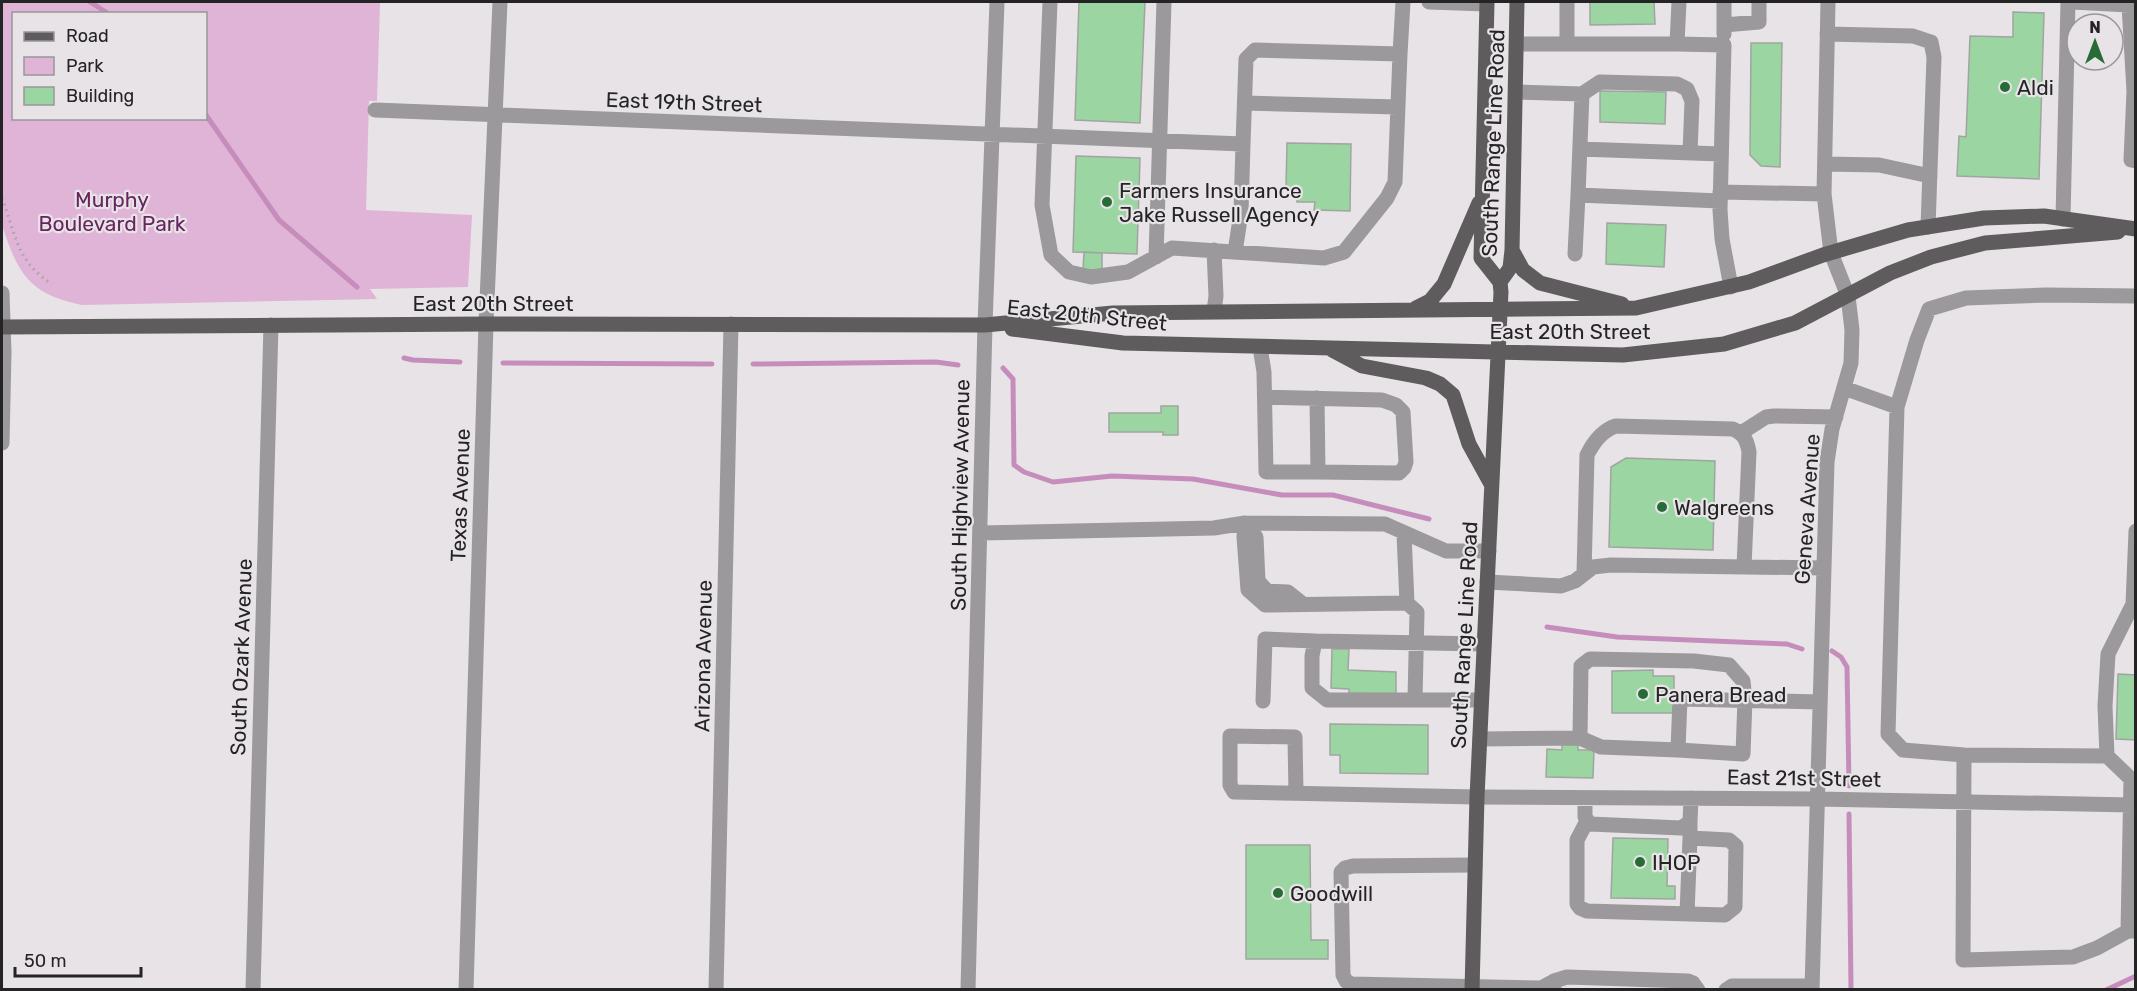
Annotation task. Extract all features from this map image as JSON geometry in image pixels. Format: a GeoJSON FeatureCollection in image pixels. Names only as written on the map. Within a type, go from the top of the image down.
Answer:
{"type":"FeatureCollection","features":[{"type":"Feature","properties":{"kind":"main road","name":"South Range Line Road"},"geometry":{"type":"LineString","coordinates":[[1472,987],[1477,797],[1500,282],[1510,268],[1512,250],[1517,2]]}},
{"type":"Feature","properties":{"kind":"main road","name":"South Range Line Road"},"geometry":{"type":"LineString","coordinates":[[1486,3],[1481,258],[1500,282]]}},
{"type":"Feature","properties":{"kind":"main road"},"geometry":{"type":"LineString","coordinates":[[1412,309],[1430,301],[1444,284],[1482,198]]}},
{"type":"Feature","properties":{"kind":"main road","name":"East 20th Street"},"geometry":{"type":"LineString","coordinates":[[3,327],[486,324],[985,325],[1113,313],[1636,308],[1749,282],[1831,253],[1908,230],[1984,218],[2044,216],[2136,230]]}},
{"type":"Feature","properties":{"kind":"main road","name":"East 20th Street"},"geometry":{"type":"LineString","coordinates":[[985,325],[1123,343],[1623,355],[1724,344],[1795,323],[1890,273],[1930,257],[1985,243],[2136,230]]}},
{"type":"Feature","properties":{"kind":"main road"},"geometry":{"type":"LineString","coordinates":[[1512,250],[1523,270],[1540,283],[1636,308]]}},
{"type":"Feature","properties":{"kind":"main road"},"geometry":{"type":"LineString","coordinates":[[1330,349],[1362,366],[1426,378],[1440,384],[1453,395],[1469,444],[1492,485]]}},
{"type":"Feature","properties":{"kind":"street","name":"Texas Avenue"},"geometry":{"type":"LineString","coordinates":[[466,990],[486,324],[500,2]]}},
{"type":"Feature","properties":{"kind":"street","name":"South Highview Avenue"},"geometry":{"type":"LineString","coordinates":[[968,990],[985,325],[997,2]]}},
{"type":"Feature","properties":{"kind":"street"},"geometry":{"type":"LineString","coordinates":[[1050,2],[1042,205],[1051,255],[1070,272],[1091,277],[1128,272],[1172,248],[1324,258],[1344,252],[1387,198],[1395,182],[1403,2]]}},
{"type":"Feature","properties":{"kind":"street"},"geometry":{"type":"LineString","coordinates":[[1156,257],[1164,2]]}},
{"type":"Feature","properties":{"kind":"street"},"geometry":{"type":"LineString","coordinates":[[1429,2],[1486,3]]}},
{"type":"Feature","properties":{"kind":"street"},"geometry":{"type":"LineString","coordinates":[[1568,2],[1568,43]]}},
{"type":"Feature","properties":{"kind":"street"},"geometry":{"type":"LineString","coordinates":[[1677,44],[1679,2]]}},
{"type":"Feature","properties":{"kind":"street"},"geometry":{"type":"LineString","coordinates":[[1724,2],[1720,196],[1722,239],[1731,287]]}},
{"type":"Feature","properties":{"kind":"street"},"geometry":{"type":"LineString","coordinates":[[1724,25],[1759,21],[1759,2]]}},
{"type":"Feature","properties":{"kind":"street","name":"Geneva Avenue"},"geometry":{"type":"LineString","coordinates":[[1812,988],[1827,462],[1836,417],[1851,363],[1852,330],[1848,296],[1831,253],[1824,194],[1828,2]]}},
{"type":"Feature","properties":{"kind":"street"},"geometry":{"type":"LineString","coordinates":[[2063,219],[2070,2],[2132,4],[2135,91],[2131,160],[2136,160]]}},
{"type":"Feature","properties":{"kind":"street"},"geometry":{"type":"LineString","coordinates":[[1827,34],[1913,36],[1931,42],[1934,57],[1929,227]]}},
{"type":"Feature","properties":{"kind":"street"},"geometry":{"type":"LineString","coordinates":[[1517,44],[1724,45]]}},
{"type":"Feature","properties":{"kind":"street"},"geometry":{"type":"LineString","coordinates":[[1235,252],[1241,213],[1246,59],[1255,50],[1400,54]]}},
{"type":"Feature","properties":{"kind":"street"},"geometry":{"type":"LineString","coordinates":[[1516,92],[1582,94],[1600,82],[1677,84],[1687,88],[1692,101],[1690,153]]}},
{"type":"Feature","properties":{"kind":"street"},"geometry":{"type":"LineString","coordinates":[[1575,254],[1582,94]]}},
{"type":"Feature","properties":{"kind":"street"},"geometry":{"type":"LineString","coordinates":[[1245,103],[1398,107]]}},
{"type":"Feature","properties":{"kind":"street","name":"East 19th Street"},"geometry":{"type":"LineString","coordinates":[[375,110],[1243,144]]}},
{"type":"Feature","properties":{"kind":"street"},"geometry":{"type":"LineString","coordinates":[[1580,149],[1721,154]]}},
{"type":"Feature","properties":{"kind":"street"},"geometry":{"type":"LineString","coordinates":[[1825,164],[1879,165],[1930,176]]}},
{"type":"Feature","properties":{"kind":"street"},"geometry":{"type":"LineString","coordinates":[[1578,195],[1824,194]]}},
{"type":"Feature","properties":{"kind":"street"},"geometry":{"type":"LineString","coordinates":[[1214,250],[1216,296],[1214,311]]}},
{"type":"Feature","properties":{"kind":"street"},"geometry":{"type":"LineString","coordinates":[[2,293],[2,443]]}},
{"type":"Feature","properties":{"kind":"street"},"geometry":{"type":"LineString","coordinates":[[1964,755],[1963,960],[2073,957],[2132,931],[2131,779],[2107,756],[1964,755],[1903,750],[1888,734],[1898,407],[1917,340],[1929,309],[1966,298],[2046,295],[2136,296]]}},
{"type":"Feature","properties":{"kind":"street","name":"Arizona Avenue"},"geometry":{"type":"LineString","coordinates":[[716,990],[731,324]]}},
{"type":"Feature","properties":{"kind":"street","name":"South Ozark Avenue"},"geometry":{"type":"LineString","coordinates":[[253,990],[271,325]]}},
{"type":"Feature","properties":{"kind":"street"},"geometry":{"type":"LineString","coordinates":[[1260,347],[1265,398],[1266,472],[1399,473],[1404,468],[1406,462],[1403,412],[1396,405],[1382,400],[1265,398]]}},
{"type":"Feature","properties":{"kind":"street"},"geometry":{"type":"LineString","coordinates":[[1844,388],[1898,407]]}},
{"type":"Feature","properties":{"kind":"street"},"geometry":{"type":"LineString","coordinates":[[1317,398],[1318,472]]}},
{"type":"Feature","properties":{"kind":"street"},"geometry":{"type":"LineString","coordinates":[[1741,433],[1766,417],[1836,417]]}},
{"type":"Feature","properties":{"kind":"street"},"geometry":{"type":"LineString","coordinates":[[1584,574],[1587,455],[1591,447],[1608,429],[1616,426],[1733,429],[1741,433],[1747,441],[1749,452],[1744,567]]}},
{"type":"Feature","properties":{"kind":"street"},"geometry":{"type":"LineString","coordinates":[[980,533],[1385,524],[1446,551],[1489,551]]}},
{"type":"Feature","properties":{"kind":"street"},"geometry":{"type":"LineString","coordinates":[[1246,526],[1244,537],[1248,590],[1265,605],[1407,603],[1417,612],[1415,699]]}},
{"type":"Feature","properties":{"kind":"street"},"geometry":{"type":"LineString","coordinates":[[2107,756],[2105,705],[2108,654],[2133,604],[2136,531]]}},
{"type":"Feature","properties":{"kind":"street"},"geometry":{"type":"LineString","coordinates":[[1404,534],[1407,603]]}},
{"type":"Feature","properties":{"kind":"street"},"geometry":{"type":"LineString","coordinates":[[1487,582],[1561,586],[1575,581],[1593,567],[1611,565],[1824,568]]}},
{"type":"Feature","properties":{"kind":"street"},"geometry":{"type":"LineString","coordinates":[[1263,701],[1265,639],[1484,644]]}},
{"type":"Feature","properties":{"kind":"street"},"geometry":{"type":"LineString","coordinates":[[1314,641],[1312,688],[1327,700],[1481,700]]}},
{"type":"Feature","properties":{"kind":"street"},"geometry":{"type":"LineString","coordinates":[[1480,739],[1580,738],[1601,747],[1743,754],[1746,699],[1743,681],[1729,665],[1694,661],[1590,659],[1581,666],[1580,738]]}},
{"type":"Feature","properties":{"kind":"street"},"geometry":{"type":"LineString","coordinates":[[1678,750],[1680,699],[1820,702]]}},
{"type":"Feature","properties":{"kind":"street","name":"East 21st Street"},"geometry":{"type":"LineString","coordinates":[[1296,793],[1295,737],[1230,736],[1230,785],[1234,792],[1477,797],[1817,799],[2132,805]]}},
{"type":"Feature","properties":{"kind":"street"},"geometry":{"type":"LineString","coordinates":[[1585,798],[1587,821],[1577,840],[1577,904],[1587,911],[1725,915],[1735,907],[1737,846],[1729,840],[1690,838]]}},
{"type":"Feature","properties":{"kind":"street"},"geometry":{"type":"LineString","coordinates":[[1687,914],[1691,798]]}},
{"type":"Feature","properties":{"kind":"street"},"geometry":{"type":"LineString","coordinates":[[1587,821],[1590,824],[1681,828],[1690,822]]}},
{"type":"Feature","properties":{"kind":"street"},"geometry":{"type":"LineString","coordinates":[[1475,865],[1353,866],[1345,868],[1341,872],[1343,975],[1340,985],[1541,988],[1554,985],[1567,976],[1688,981],[1695,986]]}},
{"type":"Feature","properties":{"kind":"street"},"geometry":{"type":"LineString","coordinates":[[1726,990],[1732,986],[1812,988]]}},
{"type":"Feature","properties":{"kind":"path"},"geometry":{"type":"LineString","coordinates":[[2,198],[18,246],[28,264],[52,284]]}},
{"type":"Feature","properties":{"kind":"green space","name":"Murphy Boulevard Park"},"geometry":{"type":"Polygon","coordinates":[[[2,2],[380,2],[377,101],[369,101],[366,210],[472,215],[468,287],[370,289],[377,299],[82,305],[49,295],[38,288],[20,269],[2,225],[2,2]]]}},
{"type":"Feature","properties":{"kind":"building"},"geometry":{"type":"Polygon","coordinates":[[[1079,2],[1145,2],[1140,123],[1075,120],[1079,2]]]}},
{"type":"Feature","properties":{"kind":"building"},"geometry":{"type":"Polygon","coordinates":[[[1590,2],[1654,2],[1655,24],[1590,25],[1590,2]]]}},
{"type":"Feature","properties":{"kind":"building","name":"Aldi"},"geometry":{"type":"Polygon","coordinates":[[[2013,12],[2044,13],[2039,179],[1957,176],[1959,136],[1966,137],[1970,36],[2013,37],[2013,12]]]}},
{"type":"Feature","properties":{"kind":"building"},"geometry":{"type":"Polygon","coordinates":[[[1751,43],[1782,43],[1780,167],[1761,166],[1750,155],[1751,43]]]}},
{"type":"Feature","properties":{"kind":"building"},"geometry":{"type":"Polygon","coordinates":[[[1600,91],[1666,92],[1665,124],[1600,122],[1600,91]]]}},
{"type":"Feature","properties":{"kind":"building"},"geometry":{"type":"Polygon","coordinates":[[[1287,143],[1351,144],[1350,211],[1314,210],[1315,202],[1297,202],[1297,188],[1286,188],[1287,143]]]}},
{"type":"Feature","properties":{"kind":"building"},"geometry":{"type":"Polygon","coordinates":[[[1076,156],[1140,158],[1137,254],[1073,252],[1076,156]]]}},
{"type":"Feature","properties":{"kind":"building"},"geometry":{"type":"Polygon","coordinates":[[[1607,223],[1666,225],[1664,267],[1606,264],[1607,223]]]}},
{"type":"Feature","properties":{"kind":"building"},"geometry":{"type":"Polygon","coordinates":[[[1084,252],[1102,253],[1102,270],[1083,270],[1084,252]]]}},
{"type":"Feature","properties":{"kind":"building"},"geometry":{"type":"Polygon","coordinates":[[[1161,406],[1178,406],[1178,435],[1163,435],[1163,432],[1109,432],[1109,413],[1161,413],[1161,406]]]}},
{"type":"Feature","properties":{"kind":"building","name":"Walgreens"},"geometry":{"type":"Polygon","coordinates":[[[1626,458],[1715,461],[1713,550],[1609,547],[1611,467],[1626,458]]]}},
{"type":"Feature","properties":{"kind":"building"},"geometry":{"type":"Polygon","coordinates":[[[1332,649],[1349,649],[1348,670],[1396,672],[1396,694],[1349,693],[1349,689],[1331,688],[1332,649]]]}},
{"type":"Feature","properties":{"kind":"building","name":"Panera Bread"},"geometry":{"type":"Polygon","coordinates":[[[1653,670],[1653,676],[1674,676],[1674,713],[1612,713],[1612,671],[1653,670]]]}},
{"type":"Feature","properties":{"kind":"building"},"geometry":{"type":"Polygon","coordinates":[[[2118,674],[2136,675],[2136,740],[2116,739],[2118,674]]]}},
{"type":"Feature","properties":{"kind":"building"},"geometry":{"type":"Polygon","coordinates":[[[1330,724],[1428,725],[1428,774],[1340,773],[1340,755],[1330,755],[1330,724]]]}},
{"type":"Feature","properties":{"kind":"building"},"geometry":{"type":"Polygon","coordinates":[[[1562,744],[1578,744],[1578,750],[1594,750],[1593,778],[1546,777],[1547,749],[1562,750],[1562,744]]]}},
{"type":"Feature","properties":{"kind":"building","name":"IHOP"},"geometry":{"type":"Polygon","coordinates":[[[1613,838],[1668,839],[1667,886],[1675,886],[1675,899],[1611,898],[1613,838]]]}},
{"type":"Feature","properties":{"kind":"building","name":"Goodwill"},"geometry":{"type":"Polygon","coordinates":[[[1246,845],[1310,845],[1311,940],[1328,940],[1328,959],[1246,959],[1246,845]]]}},
{"type":"Feature","properties":{"kind":"waterway"},"geometry":{"type":"LineString","coordinates":[[90,2],[106,12]]}},
{"type":"Feature","properties":{"kind":"waterway"},"geometry":{"type":"LineString","coordinates":[[207,116],[279,220],[357,287]]}},
{"type":"Feature","properties":{"kind":"waterway"},"geometry":{"type":"LineString","coordinates":[[404,358],[460,362]]}},
{"type":"Feature","properties":{"kind":"waterway"},"geometry":{"type":"LineString","coordinates":[[753,364],[936,362],[958,365]]}},
{"type":"Feature","properties":{"kind":"waterway"},"geometry":{"type":"LineString","coordinates":[[503,363],[712,364]]}},
{"type":"Feature","properties":{"kind":"waterway"},"geometry":{"type":"LineString","coordinates":[[1003,368],[1013,379],[1014,465],[1024,472],[1053,482],[1112,476],[1193,479],[1282,495],[1333,495],[1429,519]]}},
{"type":"Feature","properties":{"kind":"waterway"},"geometry":{"type":"LineString","coordinates":[[1547,627],[1617,637],[1787,644],[1802,649]]}},
{"type":"Feature","properties":{"kind":"waterway"},"geometry":{"type":"LineString","coordinates":[[1832,651],[1841,657],[1847,667],[1849,786]]}},
{"type":"Feature","properties":{"kind":"waterway"},"geometry":{"type":"LineString","coordinates":[[1849,814],[1851,990]]}},
{"type":"Feature","properties":{"kind":"waterway"},"geometry":{"type":"LineString","coordinates":[[2106,990],[2136,976]]}},
{"type":"Feature","properties":{"kind":"place","name":"Aldi"},"geometry":{"type":"Point","coordinates":[2005,87]}},
{"type":"Feature","properties":{"kind":"place","name":"Farmers Insurance Jake Russell Agency"},"geometry":{"type":"Point","coordinates":[1107,202]}},
{"type":"Feature","properties":{"kind":"place","name":"Walgreens"},"geometry":{"type":"Point","coordinates":[1662,507]}},
{"type":"Feature","properties":{"kind":"place","name":"Panera Bread"},"geometry":{"type":"Point","coordinates":[1643,694]}},
{"type":"Feature","properties":{"kind":"place","name":"IHOP"},"geometry":{"type":"Point","coordinates":[1640,862]}},
{"type":"Feature","properties":{"kind":"place","name":"Goodwill"},"geometry":{"type":"Point","coordinates":[1278,893]}}]}
